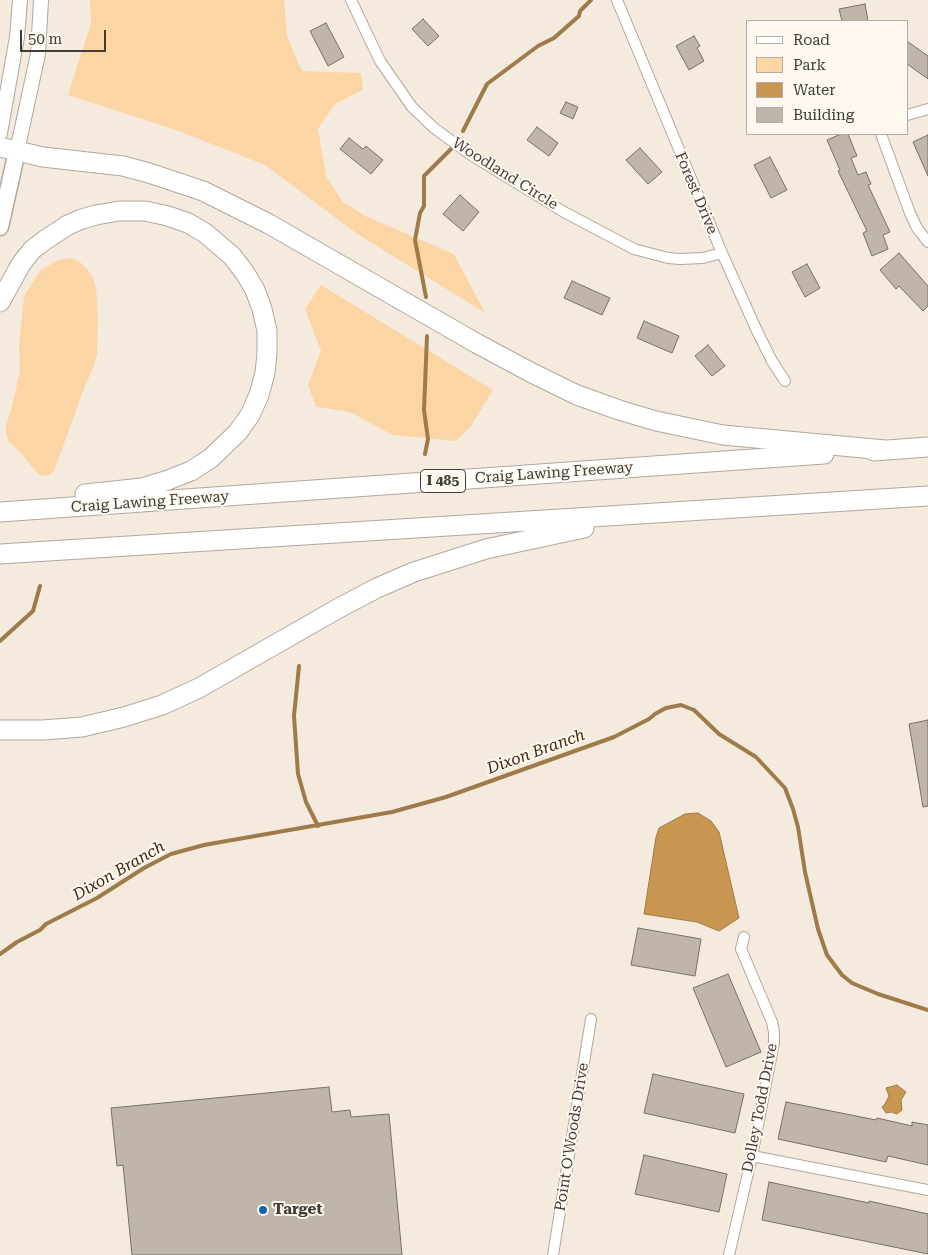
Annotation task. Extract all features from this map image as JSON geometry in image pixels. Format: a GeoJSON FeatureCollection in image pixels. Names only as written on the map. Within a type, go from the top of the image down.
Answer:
{"type":"FeatureCollection","features":[{"type":"Feature","properties":{"kind":"highway"},"geometry":{"type":"LineString","coordinates":[[8,149],[42,156],[123,166],[203,191],[269,224],[476,343],[532,373],[577,395],[619,410],[656,421],[723,435],[886,450]]}},
{"type":"Feature","properties":{"kind":"highway"},"geometry":{"type":"LineString","coordinates":[[0,302],[21,264],[32,250],[56,232],[96,214],[119,211],[145,211],[188,223],[220,244],[245,273],[255,290],[262,309],[267,331],[265,373],[259,395],[250,416],[226,445],[191,471],[168,480],[142,488],[78,494],[57,508]]}},
{"type":"Feature","properties":{"kind":"highway","name":"Craig Lawing Freeway"},"geometry":{"type":"LineString","coordinates":[[0,512],[928,447]]}},
{"type":"Feature","properties":{"kind":"highway"},"geometry":{"type":"LineString","coordinates":[[0,554],[928,496]]}},
{"type":"Feature","properties":{"kind":"highway"},"geometry":{"type":"LineString","coordinates":[[0,730],[43,730],[82,727],[162,705],[199,688],[354,600],[414,572],[486,549],[652,514]]}},
{"type":"Feature","properties":{"kind":"main road"},"geometry":{"type":"LineString","coordinates":[[0,133],[17,37],[20,0]]}},
{"type":"Feature","properties":{"kind":"main road"},"geometry":{"type":"LineString","coordinates":[[0,227],[8,149],[38,54],[41,0]]}},
{"type":"Feature","properties":{"kind":"street","name":"Woodland Circle"},"geometry":{"type":"LineString","coordinates":[[351,0],[380,61],[412,107],[434,128],[471,155],[564,212],[634,249],[668,258],[680,259],[703,258],[722,253]]}},
{"type":"Feature","properties":{"kind":"street","name":"Forest Drive"},"geometry":{"type":"LineString","coordinates":[[617,0],[722,253],[757,331],[772,361],[785,381]]}},
{"type":"Feature","properties":{"kind":"street"},"geometry":{"type":"LineString","coordinates":[[908,116],[928,109]]}},
{"type":"Feature","properties":{"kind":"street"},"geometry":{"type":"LineString","coordinates":[[881,135],[910,213],[917,228],[928,242]]}},
{"type":"Feature","properties":{"kind":"street","name":"Dolley Todd Drive"},"geometry":{"type":"LineString","coordinates":[[729,1255],[752,1156],[774,1032],[741,949],[744,936]]}},
{"type":"Feature","properties":{"kind":"street","name":"Point O'Woods Drive"},"geometry":{"type":"LineString","coordinates":[[553,1255],[592,1019]]}},
{"type":"Feature","properties":{"kind":"street"},"geometry":{"type":"LineString","coordinates":[[752,1156],[928,1190]]}},
{"type":"Feature","properties":{"kind":"green space"},"geometry":{"type":"Polygon","coordinates":[[[90,0],[284,0],[287,36],[302,71],[361,73],[363,90],[335,104],[318,129],[326,176],[342,201],[365,216],[454,254],[485,313],[356,233],[265,165],[179,131],[68,95],[91,23],[90,0]]]}},
{"type":"Feature","properties":{"kind":"green space"},"geometry":{"type":"Polygon","coordinates":[[[71,258],[81,263],[87,269],[92,276],[96,288],[98,319],[97,354],[54,471],[49,475],[43,476],[38,474],[21,453],[9,442],[6,434],[6,425],[20,371],[19,344],[24,296],[40,271],[56,261],[71,258]]]}},
{"type":"Feature","properties":{"kind":"green space"},"geometry":{"type":"Polygon","coordinates":[[[321,285],[493,390],[471,426],[456,441],[393,435],[350,412],[316,407],[308,385],[321,351],[305,309],[321,285]]]}},
{"type":"Feature","properties":{"kind":"water"},"geometry":{"type":"Polygon","coordinates":[[[698,813],[711,821],[719,832],[739,918],[719,931],[697,922],[644,914],[659,828],[685,814],[698,813]]]}},
{"type":"Feature","properties":{"kind":"water"},"geometry":{"type":"Polygon","coordinates":[[[897,1085],[906,1092],[901,1100],[902,1110],[897,1114],[886,1113],[882,1107],[889,1096],[886,1088],[897,1085]]]}},
{"type":"Feature","properties":{"kind":"building"},"geometry":{"type":"Polygon","coordinates":[[[865,4],[868,20],[842,20],[839,9],[865,4]]]}},
{"type":"Feature","properties":{"kind":"building"},"geometry":{"type":"Polygon","coordinates":[[[423,19],[439,36],[428,46],[412,29],[423,19]]]}},
{"type":"Feature","properties":{"kind":"building"},"geometry":{"type":"Polygon","coordinates":[[[326,23],[344,57],[328,66],[310,31],[326,23]]]}},
{"type":"Feature","properties":{"kind":"building"},"geometry":{"type":"Polygon","coordinates":[[[694,36],[700,46],[697,48],[704,61],[689,70],[676,46],[694,36]]]}},
{"type":"Feature","properties":{"kind":"building"},"geometry":{"type":"Polygon","coordinates":[[[908,42],[928,56],[928,79],[908,65],[908,42]]]}},
{"type":"Feature","properties":{"kind":"building"},"geometry":{"type":"Polygon","coordinates":[[[566,102],[578,107],[573,119],[560,113],[566,102]]]}},
{"type":"Feature","properties":{"kind":"building"},"geometry":{"type":"Polygon","coordinates":[[[537,127],[558,143],[549,156],[527,140],[537,127]]]}},
{"type":"Feature","properties":{"kind":"building"},"geometry":{"type":"Polygon","coordinates":[[[839,135],[848,135],[857,156],[851,158],[858,175],[866,172],[871,184],[868,185],[890,232],[883,235],[888,249],[872,256],[863,233],[867,231],[838,171],[840,170],[827,140],[839,135]]]}},
{"type":"Feature","properties":{"kind":"building"},"geometry":{"type":"Polygon","coordinates":[[[928,135],[928,176],[913,142],[928,135]]]}},
{"type":"Feature","properties":{"kind":"building"},"geometry":{"type":"Polygon","coordinates":[[[349,138],[363,149],[366,146],[383,160],[371,174],[340,149],[349,138]]]}},
{"type":"Feature","properties":{"kind":"building"},"geometry":{"type":"Polygon","coordinates":[[[640,148],[662,172],[648,184],[626,160],[640,148]]]}},
{"type":"Feature","properties":{"kind":"building"},"geometry":{"type":"Polygon","coordinates":[[[770,157],[787,190],[771,198],[754,165],[770,157]]]}},
{"type":"Feature","properties":{"kind":"building"},"geometry":{"type":"Polygon","coordinates":[[[460,195],[479,212],[463,231],[443,214],[460,195]]]}},
{"type":"Feature","properties":{"kind":"building"},"geometry":{"type":"Polygon","coordinates":[[[899,253],[928,286],[928,306],[923,311],[899,286],[896,289],[880,270],[899,253]]]}},
{"type":"Feature","properties":{"kind":"building"},"geometry":{"type":"Polygon","coordinates":[[[807,264],[820,288],[805,297],[792,272],[807,264]]]}},
{"type":"Feature","properties":{"kind":"building"},"geometry":{"type":"Polygon","coordinates":[[[572,281],[610,298],[602,315],[564,298],[572,281]]]}},
{"type":"Feature","properties":{"kind":"building"},"geometry":{"type":"Polygon","coordinates":[[[644,321],[679,336],[672,353],[637,338],[644,321]]]}},
{"type":"Feature","properties":{"kind":"building"},"geometry":{"type":"Polygon","coordinates":[[[708,345],[725,366],[712,376],[695,356],[708,345]]]}},
{"type":"Feature","properties":{"kind":"building"},"geometry":{"type":"Polygon","coordinates":[[[928,720],[928,806],[923,807],[909,724],[928,720]]]}},
{"type":"Feature","properties":{"kind":"building"},"geometry":{"type":"Polygon","coordinates":[[[638,928],[701,939],[695,976],[631,965],[638,928]]]}},
{"type":"Feature","properties":{"kind":"building"},"geometry":{"type":"Polygon","coordinates":[[[728,974],[761,1052],[726,1067],[693,988],[728,974]]]}},
{"type":"Feature","properties":{"kind":"building"},"geometry":{"type":"Polygon","coordinates":[[[653,1074],[744,1094],[735,1133],[644,1113],[653,1074]]]}},
{"type":"Feature","properties":{"kind":"building","name":"Target"},"geometry":{"type":"Polygon","coordinates":[[[329,1087],[332,1112],[350,1110],[351,1117],[389,1114],[402,1255],[132,1255],[123,1165],[117,1166],[111,1108],[329,1087]]]}},
{"type":"Feature","properties":{"kind":"building"},"geometry":{"type":"Polygon","coordinates":[[[786,1102],[912,1126],[912,1122],[928,1125],[928,1165],[888,1156],[886,1162],[778,1139],[786,1102]]]}},
{"type":"Feature","properties":{"kind":"building"},"geometry":{"type":"Polygon","coordinates":[[[644,1155],[727,1174],[719,1212],[635,1194],[644,1155]]]}},
{"type":"Feature","properties":{"kind":"building"},"geometry":{"type":"Polygon","coordinates":[[[769,1182],[928,1214],[928,1254],[762,1220],[769,1182]]]}},
{"type":"Feature","properties":{"kind":"waterway"},"geometry":{"type":"LineString","coordinates":[[463,131],[487,84],[538,46],[554,38],[579,16],[580,11],[591,0]]}},
{"type":"Feature","properties":{"kind":"waterway"},"geometry":{"type":"LineString","coordinates":[[426,297],[415,240],[420,213],[424,206],[424,176],[451,149]]}},
{"type":"Feature","properties":{"kind":"waterway"},"geometry":{"type":"LineString","coordinates":[[425,454],[428,439],[424,410],[427,336]]}},
{"type":"Feature","properties":{"kind":"waterway"},"geometry":{"type":"LineString","coordinates":[[0,641],[33,611],[40,586]]}},
{"type":"Feature","properties":{"kind":"waterway"},"geometry":{"type":"LineString","coordinates":[[299,666],[294,716],[298,774],[306,802],[318,826]]}},
{"type":"Feature","properties":{"kind":"waterway","name":"Dixon Branch"},"geometry":{"type":"LineString","coordinates":[[0,954],[17,942],[40,930],[46,924],[97,898],[144,868],[171,854],[204,845],[392,812],[446,797],[614,737],[666,708],[681,705],[694,710],[719,734],[756,757],[785,788],[798,827],[805,872],[818,929],[827,955],[842,975],[852,983],[878,994],[928,1010]]}},
{"type":"Feature","properties":{"kind":"place","name":"Target"},"geometry":{"type":"Point","coordinates":[263,1210]}}]}
